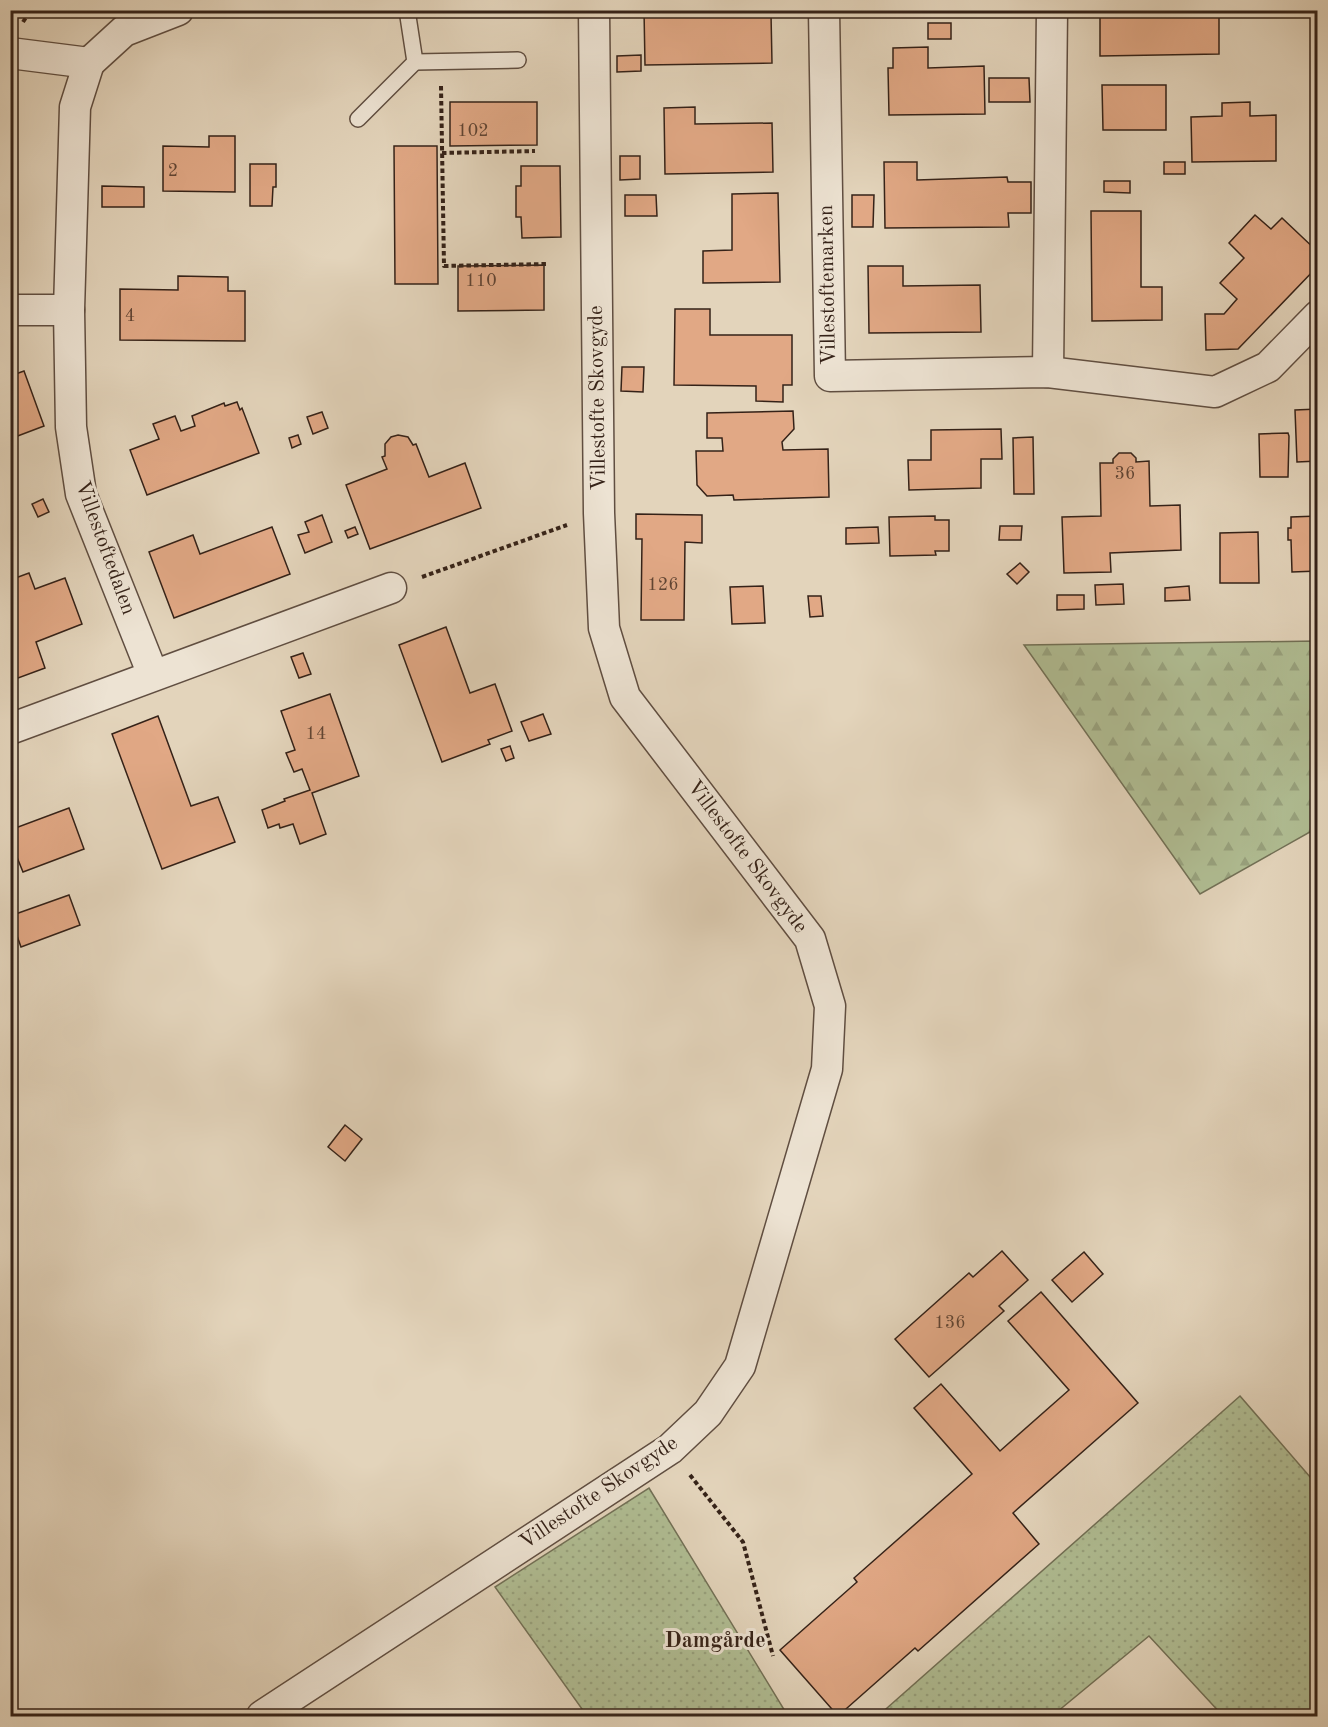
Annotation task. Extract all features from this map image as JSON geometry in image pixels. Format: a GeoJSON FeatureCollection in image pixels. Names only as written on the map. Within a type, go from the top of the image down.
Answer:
{"type":"FeatureCollection","features":[{"type":"Feature","properties":{"kind":"street"},"geometry":{"type":"LineString","coordinates":[[10,53],[89,63],[124,31],[178,10]]}},
{"type":"Feature","properties":{"kind":"street","name":"Villestofte Skovgyde"},"geometry":{"type":"LineString","coordinates":[[262,1716],[670,1449],[708,1413],[740,1366],[827,1069],[830,1006],[810,939],[625,697],[604,628],[599,513],[594,10]]}},
{"type":"Feature","properties":{"kind":"street","name":"Villestoftemarken"},"geometry":{"type":"LineString","coordinates":[[824,10],[830,376],[1048,372],[1215,392],[1268,367],[1317,316]]}},
{"type":"Feature","properties":{"kind":"street"},"geometry":{"type":"LineString","coordinates":[[1048,372],[1052,10]]}},
{"type":"Feature","properties":{"kind":"street","name":"Villestoftedalen"},"geometry":{"type":"LineString","coordinates":[[89,63],[75,107],[69,310],[71,427],[81,494],[153,675]]}},
{"type":"Feature","properties":{"kind":"street"},"geometry":{"type":"LineString","coordinates":[[10,310],[69,310]]}},
{"type":"Feature","properties":{"kind":"street"},"geometry":{"type":"LineString","coordinates":[[10,729],[391,588]]}},
{"type":"Feature","properties":{"kind":"lane"},"geometry":{"type":"LineString","coordinates":[[407,10],[415,62]]}},
{"type":"Feature","properties":{"kind":"lane"},"geometry":{"type":"LineString","coordinates":[[358,119],[415,62],[518,60]]}},
{"type":"Feature","properties":{"kind":"path"},"geometry":{"type":"LineString","coordinates":[[440,61],[444,266],[546,264]]}},
{"type":"Feature","properties":{"kind":"path"},"geometry":{"type":"LineString","coordinates":[[442,153],[535,152]]}},
{"type":"Feature","properties":{"kind":"path"},"geometry":{"type":"LineString","coordinates":[[391,588],[599,513]]}},
{"type":"Feature","properties":{"kind":"path"},"geometry":{"type":"LineString","coordinates":[[670,1449],[743,1542],[773,1656]]}},
{"type":"Feature","properties":{"kind":"green space"},"geometry":{"type":"Polygon","coordinates":[[[1317,641],[1317,828],[1200,894],[1024,645],[1317,641]]]}},
{"type":"Feature","properties":{"kind":"green space"},"geometry":{"type":"Polygon","coordinates":[[[1240,1396],[1317,1485],[1317,1716],[1223,1716],[1149,1636],[1052,1716],[878,1716],[1240,1396]]]}},
{"type":"Feature","properties":{"kind":"green space"},"geometry":{"type":"Polygon","coordinates":[[[649,1488],[788,1716],[587,1716],[495,1587],[649,1488]]]}},
{"type":"Feature","properties":{"kind":"building"},"geometry":{"type":"Polygon","coordinates":[[[644,10],[676,10],[676,15],[771,14],[772,63],[645,65],[644,10]]]}},
{"type":"Feature","properties":{"kind":"building"},"geometry":{"type":"Polygon","coordinates":[[[1100,10],[1219,10],[1219,54],[1100,56],[1100,10]]]}},
{"type":"Feature","properties":{"kind":"building"},"geometry":{"type":"Polygon","coordinates":[[[928,23],[951,23],[951,39],[928,39],[928,23]]]}},
{"type":"Feature","properties":{"kind":"building"},"geometry":{"type":"Polygon","coordinates":[[[1313,44],[1318,44],[1318,64],[1315,64],[1313,44]]]}},
{"type":"Feature","properties":{"kind":"building"},"geometry":{"type":"Polygon","coordinates":[[[928,47],[928,68],[984,66],[985,114],[889,115],[888,68],[893,68],[893,48],[928,47]]]}},
{"type":"Feature","properties":{"kind":"building"},"geometry":{"type":"Polygon","coordinates":[[[641,55],[641,71],[617,72],[617,56],[641,55]]]}},
{"type":"Feature","properties":{"kind":"building"},"geometry":{"type":"Polygon","coordinates":[[[989,78],[1029,78],[1030,102],[989,102],[989,78]]]}},
{"type":"Feature","properties":{"kind":"building"},"geometry":{"type":"Polygon","coordinates":[[[1102,85],[1166,85],[1166,130],[1103,130],[1102,85]]]}},
{"type":"Feature","properties":{"kind":"building"},"geometry":{"type":"Polygon","coordinates":[[[450,102],[537,102],[537,145],[450,146],[450,102]]]}},
{"type":"Feature","properties":{"kind":"building"},"geometry":{"type":"Polygon","coordinates":[[[1250,102],[1250,116],[1276,115],[1276,161],[1192,162],[1191,117],[1222,116],[1222,103],[1250,102]]]}},
{"type":"Feature","properties":{"kind":"building"},"geometry":{"type":"Polygon","coordinates":[[[695,107],[695,124],[772,123],[773,172],[665,174],[664,108],[695,107]]]}},
{"type":"Feature","properties":{"kind":"building"},"geometry":{"type":"Polygon","coordinates":[[[209,136],[235,136],[235,192],[163,191],[163,146],[209,147],[209,136]]]}},
{"type":"Feature","properties":{"kind":"building"},"geometry":{"type":"Polygon","coordinates":[[[394,146],[437,146],[438,284],[395,284],[394,146]]]}},
{"type":"Feature","properties":{"kind":"building"},"geometry":{"type":"Polygon","coordinates":[[[620,156],[640,156],[640,179],[620,180],[620,156]]]}},
{"type":"Feature","properties":{"kind":"building"},"geometry":{"type":"Polygon","coordinates":[[[884,162],[917,162],[917,180],[1007,177],[1008,182],[1031,182],[1031,213],[1008,213],[1009,227],[885,228],[884,162]]]}},
{"type":"Feature","properties":{"kind":"building"},"geometry":{"type":"Polygon","coordinates":[[[1164,162],[1185,162],[1185,174],[1164,174],[1164,162]]]}},
{"type":"Feature","properties":{"kind":"building"},"geometry":{"type":"Polygon","coordinates":[[[250,164],[276,164],[276,187],[273,187],[272,206],[250,206],[250,164]]]}},
{"type":"Feature","properties":{"kind":"building"},"geometry":{"type":"Polygon","coordinates":[[[521,166],[560,166],[561,237],[522,238],[521,217],[516,217],[516,186],[521,186],[521,166]]]}},
{"type":"Feature","properties":{"kind":"building"},"geometry":{"type":"Polygon","coordinates":[[[1104,181],[1130,181],[1130,193],[1104,192],[1104,181]]]}},
{"type":"Feature","properties":{"kind":"building"},"geometry":{"type":"Polygon","coordinates":[[[102,186],[144,187],[144,207],[102,207],[102,186]]]}},
{"type":"Feature","properties":{"kind":"building"},"geometry":{"type":"Polygon","coordinates":[[[778,193],[780,282],[703,283],[703,251],[732,250],[732,194],[778,193]]]}},
{"type":"Feature","properties":{"kind":"building"},"geometry":{"type":"Polygon","coordinates":[[[625,195],[656,195],[657,216],[625,216],[625,195]]]}},
{"type":"Feature","properties":{"kind":"building"},"geometry":{"type":"Polygon","coordinates":[[[852,195],[874,195],[873,227],[852,227],[852,195]]]}},
{"type":"Feature","properties":{"kind":"building"},"geometry":{"type":"Polygon","coordinates":[[[1091,211],[1141,211],[1141,287],[1162,287],[1162,320],[1092,321],[1091,211]]]}},
{"type":"Feature","properties":{"kind":"building"},"geometry":{"type":"Polygon","coordinates":[[[10,215],[16,215],[15,263],[10,263],[10,215]]]}},
{"type":"Feature","properties":{"kind":"building"},"geometry":{"type":"Polygon","coordinates":[[[1255,215],[1271,229],[1282,218],[1318,252],[1318,266],[1238,349],[1206,350],[1205,314],[1224,314],[1237,299],[1220,283],[1244,258],[1229,243],[1255,215]]]}},
{"type":"Feature","properties":{"kind":"building"},"geometry":{"type":"Polygon","coordinates":[[[544,265],[544,310],[458,311],[458,266],[544,265]]]}},
{"type":"Feature","properties":{"kind":"building"},"geometry":{"type":"Polygon","coordinates":[[[868,266],[903,266],[903,286],[980,285],[981,332],[869,333],[868,266]]]}},
{"type":"Feature","properties":{"kind":"building"},"geometry":{"type":"Polygon","coordinates":[[[178,276],[228,277],[228,291],[245,291],[245,341],[120,340],[120,289],[178,290],[178,276]]]}},
{"type":"Feature","properties":{"kind":"building"},"geometry":{"type":"Polygon","coordinates":[[[675,309],[710,309],[710,335],[792,335],[792,385],[783,385],[783,402],[756,401],[756,386],[674,385],[675,309]]]}},
{"type":"Feature","properties":{"kind":"building"},"geometry":{"type":"Polygon","coordinates":[[[622,367],[644,367],[643,392],[621,391],[622,367]]]}},
{"type":"Feature","properties":{"kind":"building"},"geometry":{"type":"Polygon","coordinates":[[[24,371],[44,426],[15,437],[10,425],[10,376],[24,371]]]}},
{"type":"Feature","properties":{"kind":"building"},"geometry":{"type":"Polygon","coordinates":[[[237,402],[240,410],[242,408],[259,453],[147,495],[130,450],[159,439],[153,424],[175,416],[181,431],[195,426],[192,416],[224,403],[225,406],[237,402]]]}},
{"type":"Feature","properties":{"kind":"building"},"geometry":{"type":"Polygon","coordinates":[[[1318,409],[1318,461],[1297,462],[1295,410],[1318,409]]]}},
{"type":"Feature","properties":{"kind":"building"},"geometry":{"type":"Polygon","coordinates":[[[793,411],[794,429],[782,442],[783,450],[828,449],[829,497],[734,500],[733,495],[707,496],[697,485],[696,451],[723,451],[722,438],[707,438],[707,413],[793,411]]]}},
{"type":"Feature","properties":{"kind":"building"},"geometry":{"type":"Polygon","coordinates":[[[322,412],[328,428],[313,434],[307,417],[322,412]]]}},
{"type":"Feature","properties":{"kind":"building"},"geometry":{"type":"Polygon","coordinates":[[[1001,429],[1002,459],[981,459],[981,488],[909,490],[908,460],[931,460],[931,430],[1001,429]]]}},
{"type":"Feature","properties":{"kind":"building"},"geometry":{"type":"Polygon","coordinates":[[[10,433],[17,450],[10,453],[10,433]]]}},
{"type":"Feature","properties":{"kind":"building"},"geometry":{"type":"Polygon","coordinates":[[[1288,433],[1288,477],[1260,477],[1259,434],[1288,433]]]}},
{"type":"Feature","properties":{"kind":"building"},"geometry":{"type":"Polygon","coordinates":[[[298,435],[301,444],[292,448],[289,438],[298,435]]]}},
{"type":"Feature","properties":{"kind":"building"},"geometry":{"type":"Polygon","coordinates":[[[398,435],[408,437],[413,445],[416,444],[429,477],[465,463],[481,508],[370,549],[346,485],[387,469],[382,457],[385,456],[385,444],[391,437],[398,435]]]}},
{"type":"Feature","properties":{"kind":"building"},"geometry":{"type":"Polygon","coordinates":[[[1033,437],[1034,494],[1014,494],[1013,438],[1033,437]]]}},
{"type":"Feature","properties":{"kind":"building"},"geometry":{"type":"Polygon","coordinates":[[[1119,453],[1131,453],[1136,458],[1136,462],[1149,461],[1150,506],[1180,505],[1181,550],[1110,553],[1111,572],[1064,573],[1062,517],[1101,516],[1100,463],[1113,463],[1113,459],[1119,453]]]}},
{"type":"Feature","properties":{"kind":"building"},"geometry":{"type":"Polygon","coordinates":[[[43,499],[49,512],[38,517],[32,504],[43,499]]]}},
{"type":"Feature","properties":{"kind":"building"},"geometry":{"type":"Polygon","coordinates":[[[636,514],[702,515],[702,543],[685,542],[684,620],[641,620],[642,539],[636,539],[636,514]]]}},
{"type":"Feature","properties":{"kind":"building"},"geometry":{"type":"Polygon","coordinates":[[[322,515],[332,542],[305,553],[298,535],[309,532],[305,522],[322,515]]]}},
{"type":"Feature","properties":{"kind":"building"},"geometry":{"type":"Polygon","coordinates":[[[935,516],[935,520],[949,520],[949,551],[935,551],[936,555],[890,556],[889,517],[935,516]]]}},
{"type":"Feature","properties":{"kind":"building"},"geometry":{"type":"Polygon","coordinates":[[[1318,516],[1318,571],[1292,572],[1291,540],[1288,540],[1291,517],[1318,516]]]}},
{"type":"Feature","properties":{"kind":"building"},"geometry":{"type":"Polygon","coordinates":[[[1000,526],[1022,526],[1021,540],[999,540],[1000,526]]]}},
{"type":"Feature","properties":{"kind":"building"},"geometry":{"type":"Polygon","coordinates":[[[272,527],[290,574],[174,618],[149,552],[193,535],[200,554],[272,527]]]}},
{"type":"Feature","properties":{"kind":"building"},"geometry":{"type":"Polygon","coordinates":[[[355,527],[358,534],[348,538],[345,531],[355,527]]]}},
{"type":"Feature","properties":{"kind":"building"},"geometry":{"type":"Polygon","coordinates":[[[878,527],[879,543],[846,544],[846,528],[878,527]]]}},
{"type":"Feature","properties":{"kind":"building"},"geometry":{"type":"Polygon","coordinates":[[[1258,532],[1259,583],[1220,583],[1220,533],[1258,532]]]}},
{"type":"Feature","properties":{"kind":"building"},"geometry":{"type":"Polygon","coordinates":[[[1020,563],[1029,572],[1017,584],[1007,574],[1020,563]]]}},
{"type":"Feature","properties":{"kind":"building"},"geometry":{"type":"Polygon","coordinates":[[[29,573],[35,589],[65,578],[82,624],[36,642],[45,668],[10,681],[10,580],[29,573]]]}},
{"type":"Feature","properties":{"kind":"building"},"geometry":{"type":"Polygon","coordinates":[[[1123,584],[1124,604],[1096,605],[1095,585],[1123,584]]]}},
{"type":"Feature","properties":{"kind":"building"},"geometry":{"type":"Polygon","coordinates":[[[763,586],[765,623],[732,624],[730,587],[763,586]]]}},
{"type":"Feature","properties":{"kind":"building"},"geometry":{"type":"Polygon","coordinates":[[[1189,586],[1190,600],[1165,601],[1165,588],[1189,586]]]}},
{"type":"Feature","properties":{"kind":"building"},"geometry":{"type":"Polygon","coordinates":[[[1057,595],[1084,595],[1084,609],[1057,610],[1057,595]]]}},
{"type":"Feature","properties":{"kind":"building"},"geometry":{"type":"Polygon","coordinates":[[[808,596],[821,596],[823,616],[810,617],[808,596]]]}},
{"type":"Feature","properties":{"kind":"building"},"geometry":{"type":"Polygon","coordinates":[[[446,627],[470,693],[495,684],[512,731],[488,740],[490,744],[442,762],[399,645],[446,627]]]}},
{"type":"Feature","properties":{"kind":"building"},"geometry":{"type":"Polygon","coordinates":[[[303,653],[311,674],[299,678],[291,657],[303,653]]]}},
{"type":"Feature","properties":{"kind":"building"},"geometry":{"type":"Polygon","coordinates":[[[330,694],[359,776],[312,793],[326,834],[300,844],[293,824],[280,828],[279,824],[268,828],[262,810],[310,790],[302,769],[294,772],[286,753],[295,750],[281,711],[330,694]]]}},
{"type":"Feature","properties":{"kind":"building"},"geometry":{"type":"Polygon","coordinates":[[[543,714],[551,734],[529,741],[521,722],[543,714]]]}},
{"type":"Feature","properties":{"kind":"building"},"geometry":{"type":"Polygon","coordinates":[[[158,716],[191,806],[218,797],[235,842],[162,869],[112,734],[158,716]]]}},
{"type":"Feature","properties":{"kind":"building"},"geometry":{"type":"Polygon","coordinates":[[[510,746],[514,758],[506,761],[501,749],[510,746]]]}},
{"type":"Feature","properties":{"kind":"building"},"geometry":{"type":"Polygon","coordinates":[[[69,808],[84,849],[23,872],[10,840],[10,830],[69,808]]]}},
{"type":"Feature","properties":{"kind":"building"},"geometry":{"type":"Polygon","coordinates":[[[69,895],[80,925],[21,947],[10,916],[69,895]]]}},
{"type":"Feature","properties":{"kind":"building"},"geometry":{"type":"Polygon","coordinates":[[[345,1125],[362,1139],[345,1161],[328,1147],[345,1125]]]}},
{"type":"Feature","properties":{"kind":"building"},"geometry":{"type":"Polygon","coordinates":[[[1002,1251],[1028,1280],[999,1306],[1004,1311],[929,1377],[895,1339],[969,1273],[973,1277],[1002,1251]]]}},
{"type":"Feature","properties":{"kind":"building"},"geometry":{"type":"Polygon","coordinates":[[[1084,1252],[1103,1274],[1072,1302],[1052,1280],[1084,1252]]]}},
{"type":"Feature","properties":{"kind":"building"},"geometry":{"type":"Polygon","coordinates":[[[1041,1292],[1138,1403],[1013,1513],[1039,1544],[918,1651],[915,1648],[838,1716],[780,1650],[857,1582],[854,1578],[972,1474],[914,1408],[941,1384],[1000,1451],[1069,1390],[1008,1321],[1041,1292]]]}},
{"type":"Feature","properties":{"kind":"district","name":"Damgårde"},"geometry":{"type":"Point","coordinates":[715,1641]}}]}
